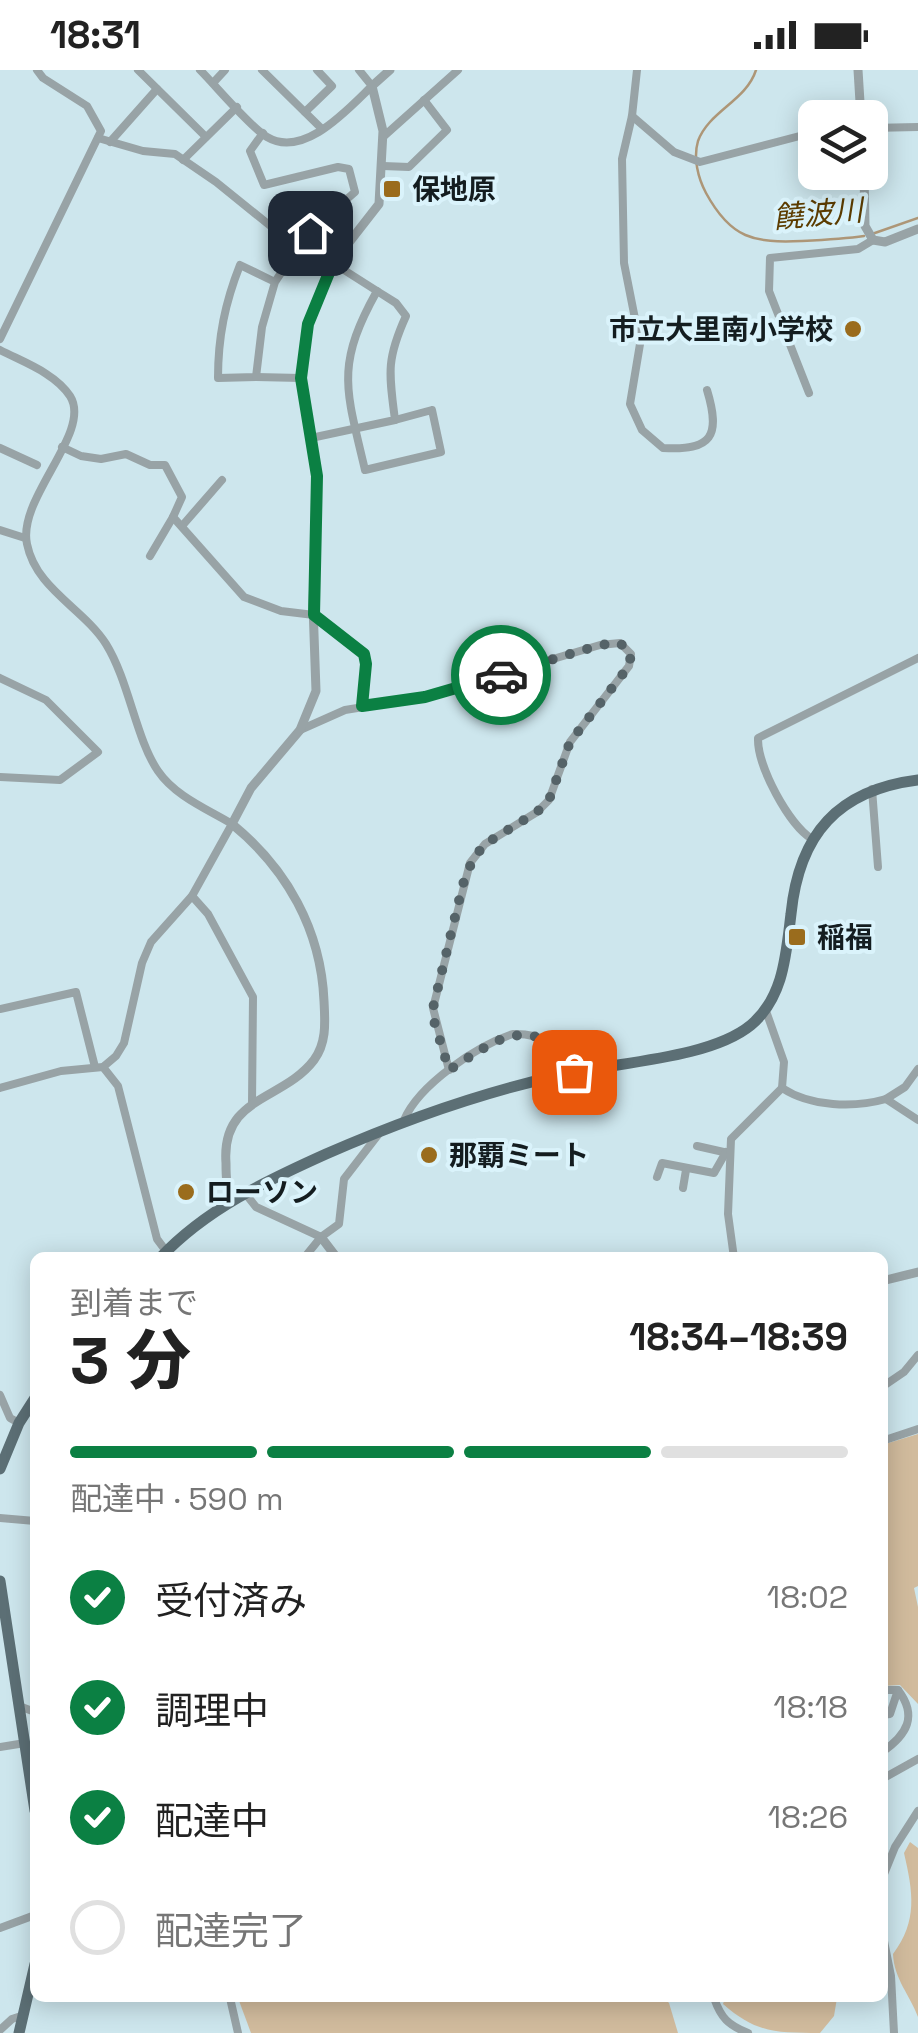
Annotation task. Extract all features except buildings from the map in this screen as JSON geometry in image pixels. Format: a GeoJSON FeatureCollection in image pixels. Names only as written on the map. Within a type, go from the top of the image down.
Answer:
{"type":"FeatureCollection","features":[{"type":"Feature","properties":{"kind":"main road"},"geometry":{"type":"LineString","coordinates":[[166,1252],[239,1196],[404,1120],[466,1098],[582,1070],[705,1048],[736,1036],[766,1010],[786,958],[797,881],[812,839],[834,812],[854,797],[872,789],[918,780]]}},
{"type":"Feature","properties":{"kind":"main road"},"geometry":{"type":"LineString","coordinates":[[0,1469],[18,1423],[30,1405]]}},
{"type":"Feature","properties":{"kind":"main road"},"geometry":{"type":"LineString","coordinates":[[0,1581],[30,1778]]}},
{"type":"Feature","properties":{"kind":"main road"},"geometry":{"type":"LineString","coordinates":[[19,2033],[30,1981]]}},
{"type":"Feature","properties":{"kind":"street"},"geometry":{"type":"LineString","coordinates":[[0,339],[101,132],[87,106],[37,70]]}},
{"type":"Feature","properties":{"kind":"street"},"geometry":{"type":"LineString","coordinates":[[138,70],[206,138]]}},
{"type":"Feature","properties":{"kind":"street"},"geometry":{"type":"LineString","coordinates":[[200,70],[263,133],[286,143],[312,136],[390,70]]}},
{"type":"Feature","properties":{"kind":"street"},"geometry":{"type":"LineString","coordinates":[[213,83],[226,70]]}},
{"type":"Feature","properties":{"kind":"street"},"geometry":{"type":"LineString","coordinates":[[262,70],[322,128]]}},
{"type":"Feature","properties":{"kind":"street"},"geometry":{"type":"LineString","coordinates":[[305,112],[332,86],[316,70]]}},
{"type":"Feature","properties":{"kind":"street"},"geometry":{"type":"LineString","coordinates":[[0,1088],[37,1077],[99,1067],[116,1056],[124,1043],[142,964],[151,942],[192,896],[251,788],[300,730],[316,691],[317,476],[301,378],[308,324],[333,263],[380,204],[383,137],[372,86],[359,70]]}},
{"type":"Feature","properties":{"kind":"street"},"geometry":{"type":"LineString","coordinates":[[383,137],[458,70]]}},
{"type":"Feature","properties":{"kind":"street"},"geometry":{"type":"LineString","coordinates":[[637,70],[622,159],[624,263],[640,344],[631,412],[642,430],[663,448],[698,447],[707,441],[714,428],[707,390]]}},
{"type":"Feature","properties":{"kind":"street"},"geometry":{"type":"LineString","coordinates":[[858,70],[860,100]]}},
{"type":"Feature","properties":{"kind":"street"},"geometry":{"type":"LineString","coordinates":[[110,142],[157,89]]}},
{"type":"Feature","properties":{"kind":"street"},"geometry":{"type":"LineString","coordinates":[[384,166],[409,167],[447,130],[424,100]]}},
{"type":"Feature","properties":{"kind":"street"},"geometry":{"type":"LineString","coordinates":[[182,160],[237,107]]}},
{"type":"Feature","properties":{"kind":"street"},"geometry":{"type":"LineString","coordinates":[[632,116],[674,152],[700,162],[798,136]]}},
{"type":"Feature","properties":{"kind":"street"},"geometry":{"type":"LineString","coordinates":[[888,128],[918,127]]}},
{"type":"Feature","properties":{"kind":"street"},"geometry":{"type":"LineString","coordinates":[[256,377],[262,327],[275,282],[296,246],[355,192],[349,169],[338,168],[264,185],[250,151],[263,133]]}},
{"type":"Feature","properties":{"kind":"street"},"geometry":{"type":"LineString","coordinates":[[98,138],[143,151],[175,154],[296,246],[333,263],[396,304],[406,316],[394,342],[388,370],[395,420]]}},
{"type":"Feature","properties":{"kind":"street"},"geometry":{"type":"LineString","coordinates":[[865,190],[866,226],[873,240]]}},
{"type":"Feature","properties":{"kind":"street"},"geometry":{"type":"LineString","coordinates":[[809,392],[769,291],[770,258],[858,249],[873,240],[885,242],[918,228]]}},
{"type":"Feature","properties":{"kind":"street"},"geometry":{"type":"LineString","coordinates":[[275,282],[240,265],[227,297],[218,342],[218,378],[301,378]]}},
{"type":"Feature","properties":{"kind":"street"},"geometry":{"type":"LineString","coordinates":[[311,438],[355,428],[395,420],[432,410],[441,452],[365,470],[355,428],[347,395],[348,355],[355,330],[377,291]]}},
{"type":"Feature","properties":{"kind":"street"},"geometry":{"type":"LineString","coordinates":[[0,350],[50,377],[72,398],[74,423],[32,505],[25,538],[35,570],[104,640],[156,769],[172,788],[232,824],[270,860],[292,892],[318,948],[324,986],[324,1037],[316,1056],[299,1074],[234,1119],[226,1140],[227,1182],[239,1196],[320,1237],[333,1252]]}},
{"type":"Feature","properties":{"kind":"street"},"geometry":{"type":"LineString","coordinates":[[62,447],[82,456],[126,454],[150,466],[165,465],[182,497],[150,556]]}},
{"type":"Feature","properties":{"kind":"street"},"geometry":{"type":"LineString","coordinates":[[0,448],[37,465]]}},
{"type":"Feature","properties":{"kind":"street"},"geometry":{"type":"LineString","coordinates":[[182,526],[222,480]]}},
{"type":"Feature","properties":{"kind":"street"},"geometry":{"type":"LineString","coordinates":[[173,517],[244,597],[281,611],[314,615],[364,654],[362,706]]}},
{"type":"Feature","properties":{"kind":"street"},"geometry":{"type":"LineString","coordinates":[[0,530],[25,538]]}},
{"type":"Feature","properties":{"kind":"street"},"geometry":{"type":"LineString","coordinates":[[300,730],[330,714],[425,697],[600,645],[620,643],[631,654],[629,666],[570,742],[549,800],[537,812],[485,844],[470,864],[433,1008],[449,1070]]}},
{"type":"Feature","properties":{"kind":"street"},"geometry":{"type":"LineString","coordinates":[[812,839],[794,825],[758,754],[758,738],[918,658]]}},
{"type":"Feature","properties":{"kind":"street"},"geometry":{"type":"LineString","coordinates":[[0,678],[46,700],[98,752],[60,780],[0,777]]}},
{"type":"Feature","properties":{"kind":"street"},"geometry":{"type":"LineString","coordinates":[[872,789],[878,866]]}},
{"type":"Feature","properties":{"kind":"street"},"geometry":{"type":"LineString","coordinates":[[192,896],[208,914],[254,997],[252,1104]]}},
{"type":"Feature","properties":{"kind":"street"},"geometry":{"type":"LineString","coordinates":[[0,1009],[76,992],[99,1067],[118,1086],[162,1252]]}},
{"type":"Feature","properties":{"kind":"street"},"geometry":{"type":"LineString","coordinates":[[657,1177],[662,1163],[714,1173],[731,1139],[782,1088],[784,1062],[766,1010]]}},
{"type":"Feature","properties":{"kind":"street"},"geometry":{"type":"LineString","coordinates":[[404,1120],[413,1103],[449,1070],[503,1038],[523,1034],[553,1044],[578,1062],[582,1070]]}},
{"type":"Feature","properties":{"kind":"street"},"geometry":{"type":"LineString","coordinates":[[782,1088],[800,1098],[839,1104],[886,1099],[905,1087],[918,1069]]}},
{"type":"Feature","properties":{"kind":"street"},"geometry":{"type":"LineString","coordinates":[[886,1099],[918,1120]]}},
{"type":"Feature","properties":{"kind":"street"},"geometry":{"type":"LineString","coordinates":[[309,1252],[338,1224],[344,1180],[381,1131]]}},
{"type":"Feature","properties":{"kind":"street"},"geometry":{"type":"LineString","coordinates":[[697,1146],[727,1152]]}},
{"type":"Feature","properties":{"kind":"street"},"geometry":{"type":"LineString","coordinates":[[727,1152],[733,1252]]}},
{"type":"Feature","properties":{"kind":"street"},"geometry":{"type":"LineString","coordinates":[[683,1188],[686,1170]]}},
{"type":"Feature","properties":{"kind":"street"},"geometry":{"type":"LineString","coordinates":[[888,1280],[918,1272]]}},
{"type":"Feature","properties":{"kind":"street"},"geometry":{"type":"LineString","coordinates":[[888,1383],[918,1355]]}},
{"type":"Feature","properties":{"kind":"street"},"geometry":{"type":"LineString","coordinates":[[0,1395],[10,1418],[18,1423]]}},
{"type":"Feature","properties":{"kind":"street"},"geometry":{"type":"LineString","coordinates":[[888,1438],[918,1429]]}},
{"type":"Feature","properties":{"kind":"street"},"geometry":{"type":"LineString","coordinates":[[0,1518],[30,1521]]}},
{"type":"Feature","properties":{"kind":"street"},"geometry":{"type":"LineString","coordinates":[[888,1690],[898,1690],[909,1699],[912,1724],[906,1736],[888,1748]]}},
{"type":"Feature","properties":{"kind":"street"},"geometry":{"type":"LineString","coordinates":[[888,1714],[898,1690]]}},
{"type":"Feature","properties":{"kind":"street"},"geometry":{"type":"LineString","coordinates":[[19,1706],[30,1710]]}},
{"type":"Feature","properties":{"kind":"street"},"geometry":{"type":"LineString","coordinates":[[0,1748],[25,1744]]}},
{"type":"Feature","properties":{"kind":"street"},"geometry":{"type":"LineString","coordinates":[[888,1775],[918,1759]]}},
{"type":"Feature","properties":{"kind":"street"},"geometry":{"type":"LineString","coordinates":[[888,1864],[918,1810]]}},
{"type":"Feature","properties":{"kind":"street"},"geometry":{"type":"LineString","coordinates":[[0,1928],[30,1917]]}},
{"type":"Feature","properties":{"kind":"street"},"geometry":{"type":"LineString","coordinates":[[888,1961],[894,2033]]}},
{"type":"Feature","properties":{"kind":"street"},"geometry":{"type":"LineString","coordinates":[[231,2002],[238,2033]]}},
{"type":"Feature","properties":{"kind":"street"},"geometry":{"type":"LineString","coordinates":[[716,2002],[731,2026],[748,2033]]}},
{"type":"Feature","properties":{"kind":"street"},"geometry":{"type":"LineString","coordinates":[[0,2030],[20,2016]]}},
{"type":"Feature","properties":{"kind":"shaded area"},"geometry":{"type":"Polygon","coordinates":[[[918,1434],[918,1586],[914,1588],[918,1607],[918,1704],[900,1685],[888,1686],[888,1443],[918,1434]]]}},
{"type":"Feature","properties":{"kind":"shaded area"},"geometry":{"type":"Polygon","coordinates":[[[910,1842],[918,1848],[918,2017],[899,1979],[893,1954],[910,1918],[910,1881],[904,1853],[910,1842]]]}},
{"type":"Feature","properties":{"kind":"shaded area"},"geometry":{"type":"Polygon","coordinates":[[[239,2002],[668,2002],[678,2033],[251,2033],[239,2002]]]}},
{"type":"Feature","properties":{"kind":"shaded area"},"geometry":{"type":"Polygon","coordinates":[[[836,2002],[834,2016],[820,2033],[757,2026],[723,2004],[836,2002]]]}},
{"type":"Feature","properties":{"kind":"waterway","name":"饒波川"},"geometry":{"type":"LineString","coordinates":[[756,70],[744,90],[710,122],[698,141],[699,174],[715,208],[735,229],[757,239],[802,241],[864,236]]}},
{"type":"Feature","properties":{"kind":"waterway","name":"饒波川"},"geometry":{"type":"LineString","coordinates":[[872,234],[918,218]]}},
{"type":"Feature","properties":{"kind":"way so far"},"geometry":{"type":"LineString","coordinates":[[501,675],[600,645],[620,643],[632,659],[570,742],[549,800],[537,812],[485,844],[473,859],[463,884],[433,1008],[449,1070],[503,1038],[523,1034],[553,1044],[569,1055],[582,1070],[574,1072]]}},
{"type":"Feature","properties":{"kind":"place","name":"保地原"},"geometry":{"type":"Point","coordinates":[392,189]}},
{"type":"Feature","properties":{"kind":"place","name":"市立大里南小学校"},"geometry":{"type":"Point","coordinates":[853,329]}},
{"type":"Feature","properties":{"kind":"place","name":"稲福"},"geometry":{"type":"Point","coordinates":[797,937]}},
{"type":"Feature","properties":{"kind":"place","name":"那覇ミート"},"geometry":{"type":"Point","coordinates":[429,1155]}},
{"type":"Feature","properties":{"kind":"place","name":"ローソン"},"geometry":{"type":"Point","coordinates":[186,1192]}},
{"type":"Feature","properties":{"kind":"route"},"geometry":{"type":"LineString","coordinates":[[310,233],[294,245],[333,263],[308,324],[301,378],[317,476],[314,615],[364,654],[362,706],[425,697],[501,675]]}}]}
